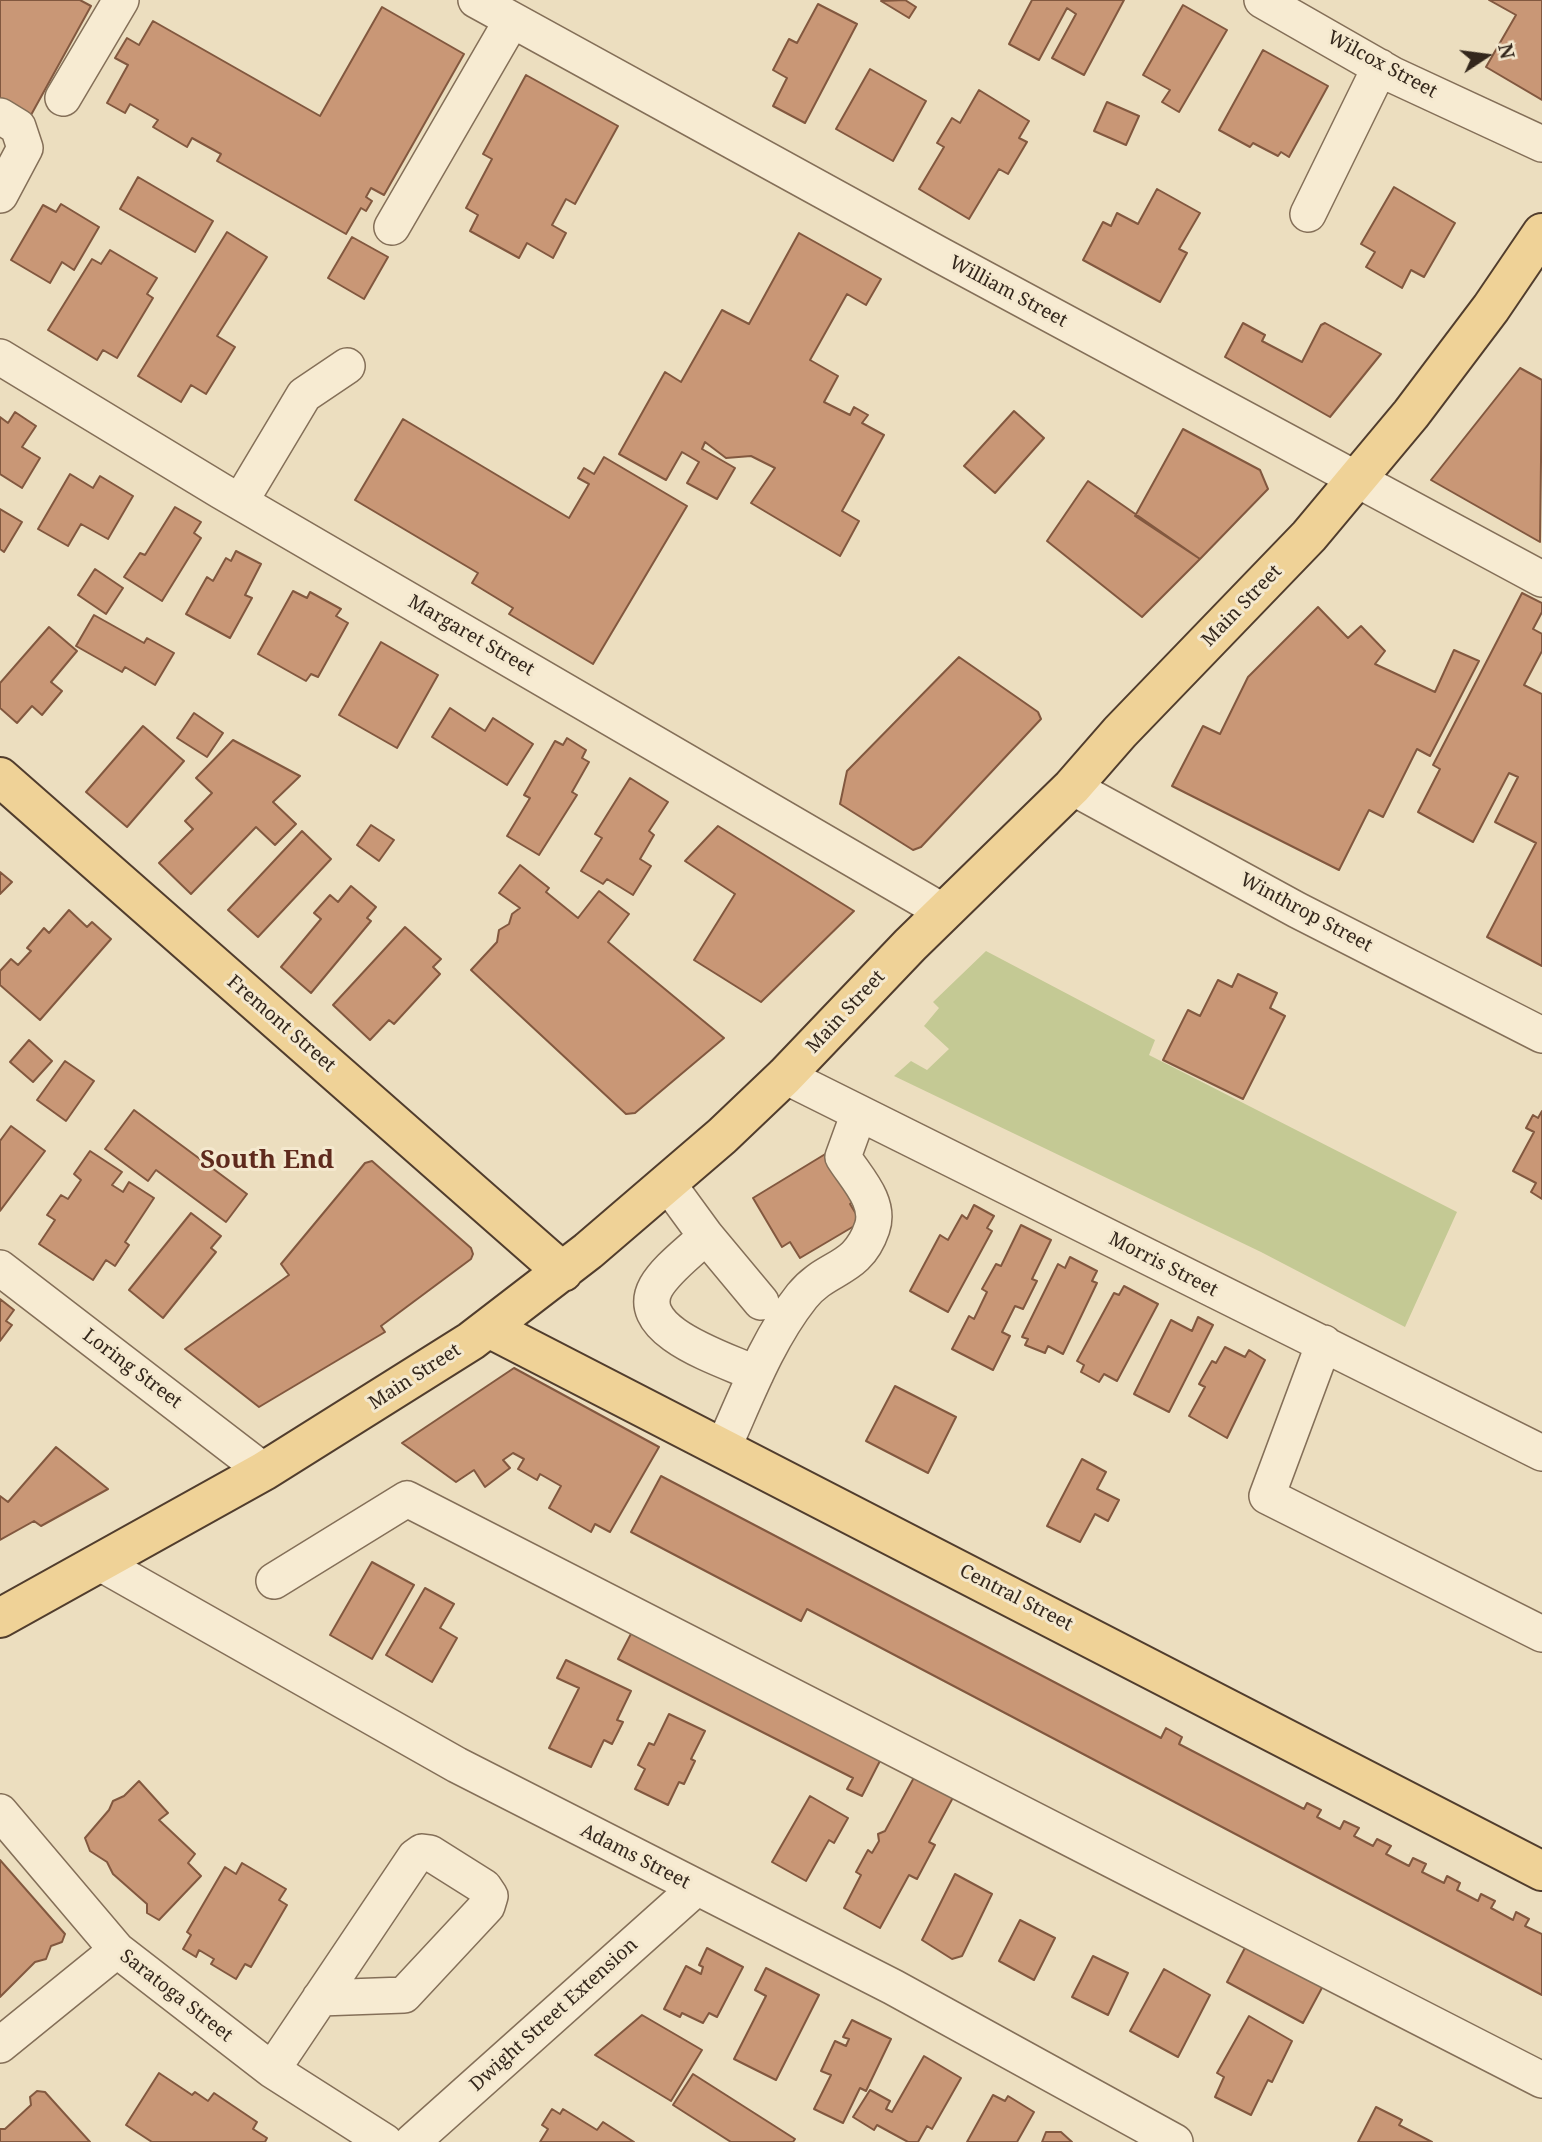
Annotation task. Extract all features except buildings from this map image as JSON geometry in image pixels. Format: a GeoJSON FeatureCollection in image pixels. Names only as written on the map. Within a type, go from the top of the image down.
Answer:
{"type":"FeatureCollection","features":[{"type":"Feature","properties":{"kind":"main road","name":"Main Street"},"geometry":{"type":"LineString","coordinates":[[0,1618],[264,1471],[489,1328],[562,1272],[668,1184],[785,1076],[944,912],[1072,787],[1358,480],[1437,381],[1531,272],[1542,233]]}},
{"type":"Feature","properties":{"kind":"main road","name":"Fremont Street"},"geometry":{"type":"LineString","coordinates":[[0,777],[562,1272]]}},
{"type":"Feature","properties":{"kind":"main road","name":"Central Street"},"geometry":{"type":"LineString","coordinates":[[489,1328],[1542,1871]]}},
{"type":"Feature","properties":{"kind":"street"},"geometry":{"type":"LineString","coordinates":[[64,98],[121,0]]}},
{"type":"Feature","properties":{"kind":"street","name":"William Street"},"geometry":{"type":"LineString","coordinates":[[476,0],[903,235],[1542,579]]}},
{"type":"Feature","properties":{"kind":"street","name":"Wilcox Street"},"geometry":{"type":"LineString","coordinates":[[1262,0],[1380,67],[1542,144]]}},
{"type":"Feature","properties":{"kind":"street"},"geometry":{"type":"LineString","coordinates":[[392,227],[512,20]]}},
{"type":"Feature","properties":{"kind":"street"},"geometry":{"type":"LineString","coordinates":[[1308,214],[1380,67]]}},
{"type":"Feature","properties":{"kind":"street"},"geometry":{"type":"LineString","coordinates":[[0,116],[18,127],[25,148],[0,195]]}},
{"type":"Feature","properties":{"kind":"street","name":"Margaret Street"},"geometry":{"type":"LineString","coordinates":[[0,357],[240,502],[944,912]]}},
{"type":"Feature","properties":{"kind":"street"},"geometry":{"type":"LineString","coordinates":[[240,502],[304,396],[346,366]]}},
{"type":"Feature","properties":{"kind":"street","name":"Winthrop Street"},"geometry":{"type":"LineString","coordinates":[[1072,787],[1308,916],[1542,1035]]}},
{"type":"Feature","properties":{"kind":"street","name":"Morris Street"},"geometry":{"type":"LineString","coordinates":[[785,1076],[1542,1453]]}},
{"type":"Feature","properties":{"kind":"street"},"geometry":{"type":"LineString","coordinates":[[723,1448],[756,1374],[800,1299],[816,1280],[855,1260],[873,1227],[874,1204],[843,1157],[859,1112]]}},
{"type":"Feature","properties":{"kind":"street"},"geometry":{"type":"LineString","coordinates":[[668,1184],[706,1236],[761,1302]]}},
{"type":"Feature","properties":{"kind":"street"},"geometry":{"type":"LineString","coordinates":[[706,1236],[656,1288],[652,1305],[655,1319],[673,1336],[756,1374]]}},
{"type":"Feature","properties":{"kind":"street","name":"Loring Street"},"geometry":{"type":"LineString","coordinates":[[0,1268],[264,1471]]}},
{"type":"Feature","properties":{"kind":"street"},"geometry":{"type":"LineString","coordinates":[[1324,1343],[1267,1496],[1542,1634]]}},
{"type":"Feature","properties":{"kind":"street"},"geometry":{"type":"LineString","coordinates":[[274,1581],[407,1499],[1542,2080]]}},
{"type":"Feature","properties":{"kind":"street","name":"Adams Street"},"geometry":{"type":"LineString","coordinates":[[100,1563],[457,1765],[893,1987],[1175,2142]]}},
{"type":"Feature","properties":{"kind":"street","name":"Saratoga Street"},"geometry":{"type":"LineString","coordinates":[[0,1812],[117,1950],[272,2070],[386,2142]]}},
{"type":"Feature","properties":{"kind":"street"},"geometry":{"type":"LineString","coordinates":[[272,2070],[320,1998],[415,1857],[422,1852],[430,1853],[484,1887],[490,1896],[487,1906],[404,1995],[320,1998]]}},
{"type":"Feature","properties":{"kind":"street","name":"Dwight Street Extension"},"geometry":{"type":"LineString","coordinates":[[412,2142],[696,1888]]}},
{"type":"Feature","properties":{"kind":"street"},"geometry":{"type":"LineString","coordinates":[[0,2045],[117,1950]]}},
{"type":"Feature","properties":{"kind":"green space"},"geometry":{"type":"Polygon","coordinates":[[[986,951],[1155,1040],[1149,1055],[1457,1212],[1405,1327],[1261,1252],[894,1076],[911,1061],[927,1070],[949,1049],[924,1026],[939,1008],[933,1002],[986,951]]]}},
{"type":"Feature","properties":{"kind":"district","name":"South End"},"geometry":{"type":"Point","coordinates":[267,1161]}}]}
